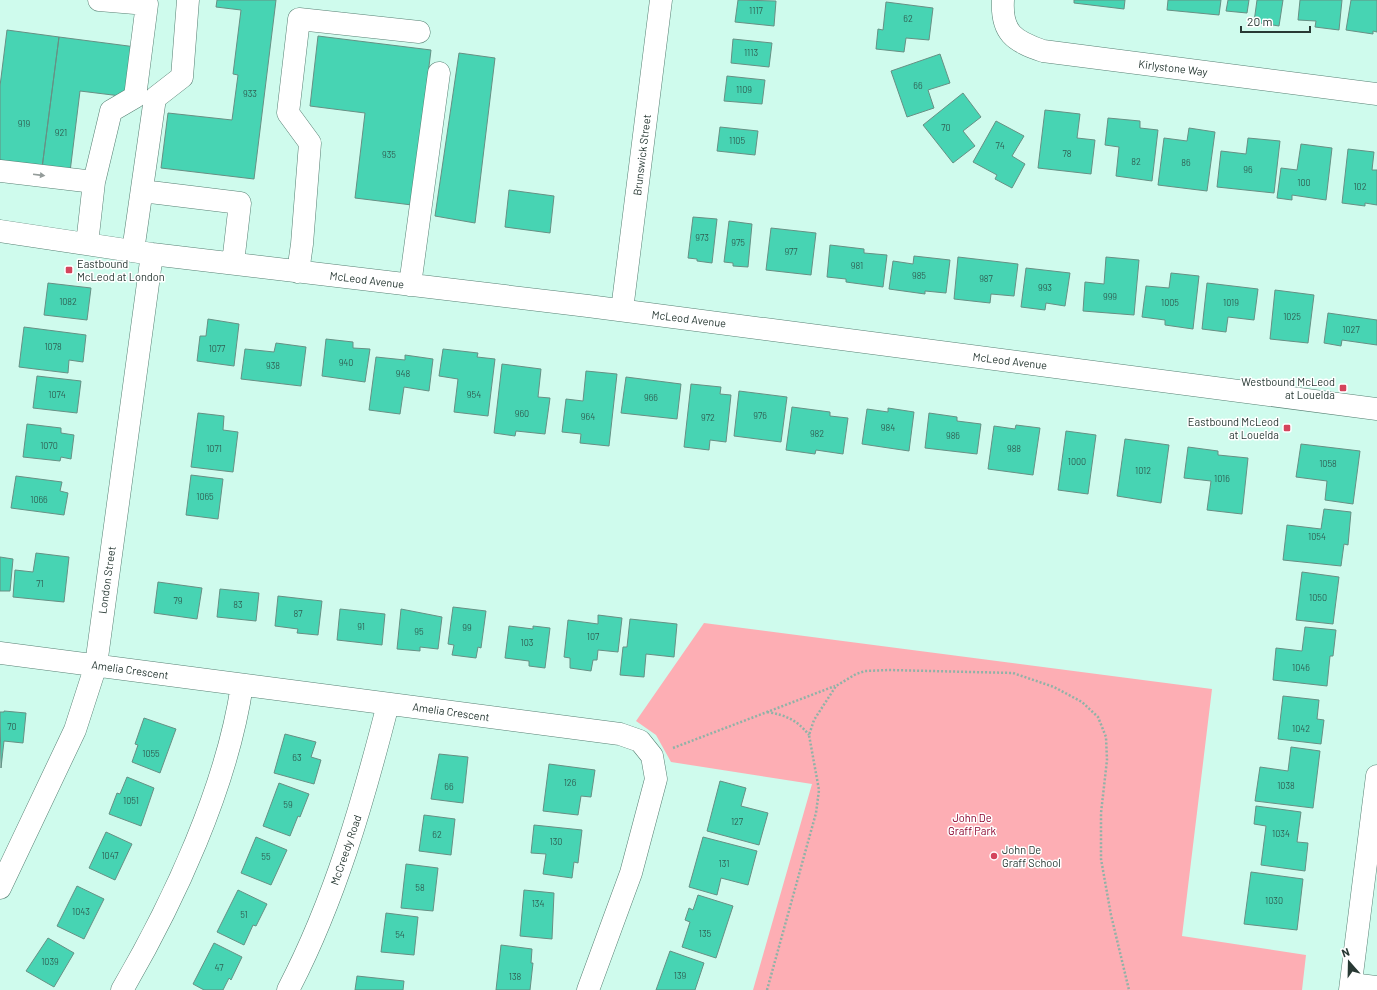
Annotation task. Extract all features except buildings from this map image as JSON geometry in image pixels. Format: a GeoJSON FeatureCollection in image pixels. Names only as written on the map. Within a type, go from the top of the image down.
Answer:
{"type":"FeatureCollection","features":[{"type":"Feature","properties":{"kind":"street"},"geometry":{"type":"LineString","coordinates":[[87,244],[94,182],[111,111],[135,97],[147,4],[99,0]]}},
{"type":"Feature","properties":{"kind":"street","name":"London Street"},"geometry":{"type":"LineString","coordinates":[[0,888],[75,730],[96,665],[142,252],[142,191],[155,98],[182,77],[188,0]]}},
{"type":"Feature","properties":{"kind":"street","name":"Brunswick Street"},"geometry":{"type":"LineString","coordinates":[[622,310],[661,0]]}},
{"type":"Feature","properties":{"kind":"street","name":"Kirlystone Way"},"geometry":{"type":"LineString","coordinates":[[1003,0],[1002,10],[1008,32],[1022,44],[1043,51],[1377,94]]}},
{"type":"Feature","properties":{"kind":"street"},"geometry":{"type":"LineString","coordinates":[[298,272],[302,244],[310,143],[288,113],[299,19],[419,32]]}},
{"type":"Feature","properties":{"kind":"street"},"geometry":{"type":"LineString","coordinates":[[410,285],[439,73]]}},
{"type":"Feature","properties":{"kind":"street"},"geometry":{"type":"LineString","coordinates":[[0,171],[94,182]]}},
{"type":"Feature","properties":{"kind":"street"},"geometry":{"type":"LineString","coordinates":[[142,191],[240,203],[233,263]]}},
{"type":"Feature","properties":{"kind":"street","name":"McLeod Avenue"},"geometry":{"type":"LineString","coordinates":[[0,231],[142,252],[622,310],[1377,409]]}},
{"type":"Feature","properties":{"kind":"street","name":"Amelia Crescent"},"geometry":{"type":"LineString","coordinates":[[0,654],[96,665],[620,734],[640,742],[652,756]]}},
{"type":"Feature","properties":{"kind":"street"},"geometry":{"type":"LineString","coordinates":[[122,990],[152,939],[191,851],[218,782],[238,716],[242,685]]}},
{"type":"Feature","properties":{"kind":"street","name":"McCreedy Road"},"geometry":{"type":"LineString","coordinates":[[288,990],[328,901],[352,833],[362,803],[388,704]]}},
{"type":"Feature","properties":{"kind":"street"},"geometry":{"type":"LineString","coordinates":[[588,990],[631,873],[656,779],[652,756]]}},
{"type":"Feature","properties":{"kind":"street"},"geometry":{"type":"LineString","coordinates":[[1377,776],[1350,987],[1377,987]]}},
{"type":"Feature","properties":{"kind":"path"},"geometry":{"type":"LineString","coordinates":[[652,756],[836,686],[856,674],[878,670],[1013,673],[1054,687],[1082,702],[1098,717],[1106,737],[1107,760],[1101,813],[1101,859],[1111,915],[1129,989]]}},
{"type":"Feature","properties":{"kind":"path"},"geometry":{"type":"LineString","coordinates":[[767,990],[816,813],[819,790],[810,735],[814,720],[836,686]]}},
{"type":"Feature","properties":{"kind":"path"},"geometry":{"type":"LineString","coordinates":[[767,712],[785,714],[800,723],[810,735]]}},
{"type":"Feature","properties":{"kind":"green space","name":"John De Graff Park"},"geometry":{"type":"Polygon","coordinates":[[[704,623],[1212,689],[1182,936],[1306,955],[1302,990],[753,990],[812,784],[671,762],[656,735],[636,721],[704,623]]]}},
{"type":"Feature","properties":{"kind":"place","name":"Eastbound McLeod at London"},"geometry":{"type":"Point","coordinates":[69,270]}},
{"type":"Feature","properties":{"kind":"place","name":"Westbound McLeod at Louelda"},"geometry":{"type":"Point","coordinates":[1343,388]}},
{"type":"Feature","properties":{"kind":"place","name":"Eastbound McLeod at Louelda"},"geometry":{"type":"Point","coordinates":[1287,428]}},
{"type":"Feature","properties":{"kind":"place","name":"John De Graff School"},"geometry":{"type":"Point","coordinates":[994,856]}}]}
